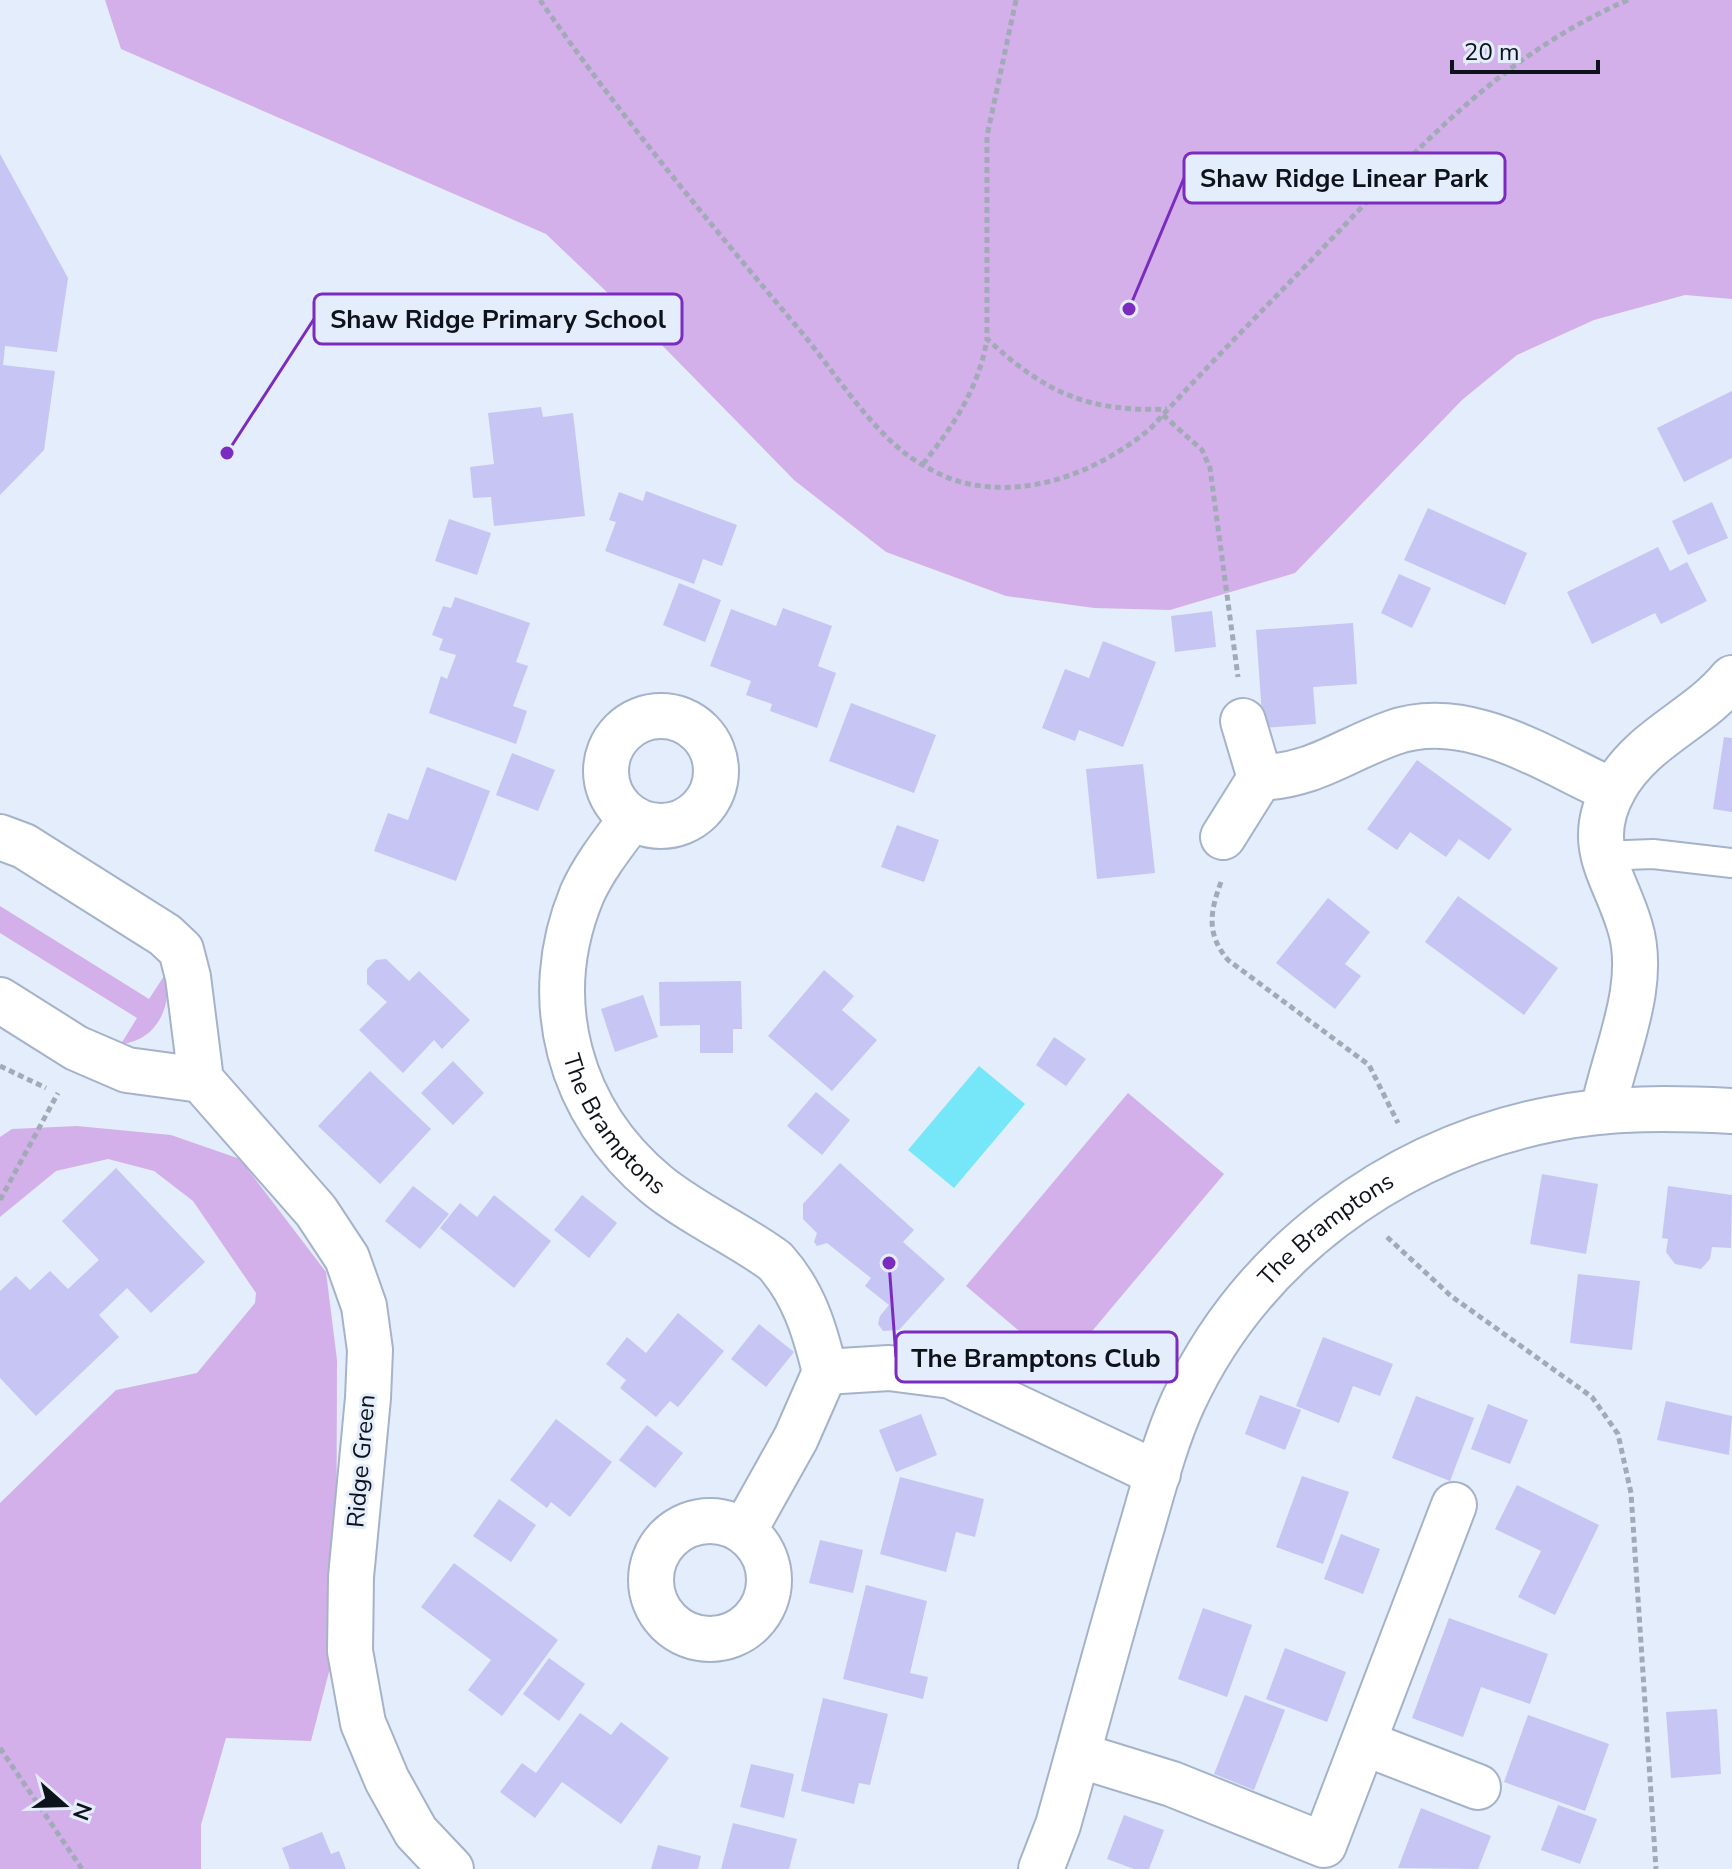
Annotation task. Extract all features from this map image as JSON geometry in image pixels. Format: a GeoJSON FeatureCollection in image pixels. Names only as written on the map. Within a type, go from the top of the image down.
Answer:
{"type":"FeatureCollection","features":[{"type":"Feature","properties":{"kind":"street"},"geometry":{"type":"LineString","coordinates":[[1603,1111],[1636,961],[1630,927],[1600,856],[1602,826],[1613,791],[1633,760],[1732,678]]}},
{"type":"Feature","properties":{"kind":"street"},"geometry":{"type":"LineString","coordinates":[[1223,837],[1260,778],[1243,721]]}},
{"type":"Feature","properties":{"kind":"street"},"geometry":{"type":"LineString","coordinates":[[1260,778],[1309,771],[1397,731],[1461,726],[1490,735],[1613,791]]}},
{"type":"Feature","properties":{"kind":"street","name":"The Bramptons"},"geometry":{"type":"LineString","coordinates":[[632,818],[583,893],[569,934],[561,984],[565,1040],[583,1091],[617,1144],[656,1184],[694,1212],[754,1245],[790,1277],[812,1321],[825,1372]]}},
{"type":"Feature","properties":{"kind":"street"},"geometry":{"type":"LineString","coordinates":[[0,837],[24,846],[165,935],[181,950],[201,1080],[127,1070],[76,1048],[0,1000]]}},
{"type":"Feature","properties":{"kind":"street","name":"Ridge Green"},"geometry":{"type":"LineString","coordinates":[[201,1080],[316,1211],[347,1258],[364,1306],[370,1350],[351,1577],[350,1651],[363,1723],[387,1780],[416,1832],[451,1869]]}},
{"type":"Feature","properties":{"kind":"street","name":"The Bramptons"},"geometry":{"type":"LineString","coordinates":[[1041,1869],[1078,1755],[1158,1474],[1182,1404],[1231,1318],[1263,1278],[1303,1239],[1415,1166],[1506,1131],[1551,1119],[1603,1111],[1732,1111]]}},
{"type":"Feature","properties":{"kind":"street"},"geometry":{"type":"LineString","coordinates":[[744,1531],[796,1438],[825,1372],[889,1368],[951,1376],[1158,1474]]}},
{"type":"Feature","properties":{"kind":"street"},"geometry":{"type":"LineString","coordinates":[[1078,1755],[1172,1784],[1319,1857],[1454,1505]]}},
{"type":"Feature","properties":{"kind":"street"},"geometry":{"type":"LineString","coordinates":[[1364,1743],[1478,1787]]}},
{"type":"Feature","properties":{"kind":"lane"},"geometry":{"type":"LineString","coordinates":[[1600,856],[1653,854],[1732,863]]}},
{"type":"Feature","properties":{"kind":"path"},"geometry":{"type":"LineString","coordinates":[[540,0],[766,290],[888,436],[923,464],[954,479],[986,486],[1056,480],[1087,471],[1119,454],[1163,415],[1463,106],[1522,58],[1567,29],[1628,0]]}},
{"type":"Feature","properties":{"kind":"path"},"geometry":{"type":"LineString","coordinates":[[923,464],[957,418],[981,374],[987,339],[987,136],[1016,0]]}},
{"type":"Feature","properties":{"kind":"path"},"geometry":{"type":"LineString","coordinates":[[987,339],[1016,365],[1049,388],[1083,403],[1125,410],[1168,409]]}},
{"type":"Feature","properties":{"kind":"path"},"geometry":{"type":"LineString","coordinates":[[1163,415],[1202,450],[1210,468],[1243,721]]}},
{"type":"Feature","properties":{"kind":"path"},"geometry":{"type":"LineString","coordinates":[[1223,837],[1222,879],[1211,913],[1211,930],[1218,948],[1228,960],[1369,1065],[1381,1082],[1415,1166]]}},
{"type":"Feature","properties":{"kind":"path"},"geometry":{"type":"LineString","coordinates":[[0,1200],[58,1093]]}},
{"type":"Feature","properties":{"kind":"path"},"geometry":{"type":"LineString","coordinates":[[1359,1201],[1388,1239],[1451,1296],[1592,1397],[1618,1434],[1631,1493],[1656,1869]]}},
{"type":"Feature","properties":{"kind":"path"},"geometry":{"type":"LineString","coordinates":[[0,1748],[82,1869]]}},
{"type":"Feature","properties":{"kind":"shaded area"},"geometry":{"type":"Polygon","coordinates":[[[105,0],[1732,0],[1732,299],[1685,295],[1594,320],[1517,355],[1462,400],[1295,573],[1170,610],[1094,608],[1006,596],[886,552],[794,480],[654,337],[546,234],[121,49],[105,0]]]}},
{"type":"Feature","properties":{"kind":"shaded area"},"geometry":{"type":"Polygon","coordinates":[[[0,906],[149,999],[166,973],[167,998],[159,1020],[144,1036],[121,1044],[137,1018],[0,933],[0,906]]]}},
{"type":"Feature","properties":{"kind":"shaded area"},"geometry":{"type":"Polygon","coordinates":[[[1128,1093],[1224,1174],[1062,1367],[966,1286],[1128,1093]]]}},
{"type":"Feature","properties":{"kind":"shaded area"},"geometry":{"type":"Polygon","coordinates":[[[77,1126],[171,1135],[240,1159],[326,1272],[337,1360],[336,1645],[311,1741],[226,1738],[201,1825],[201,1869],[0,1869],[0,1503],[116,1390],[197,1373],[255,1303],[256,1293],[193,1201],[154,1171],[108,1159],[56,1171],[0,1217],[0,1137],[12,1129],[77,1126]]]}},
{"type":"Feature","properties":{"kind":"water"},"geometry":{"type":"Polygon","coordinates":[[[979,1066],[1025,1104],[954,1188],[908,1150],[979,1066]]]}},
{"type":"Feature","properties":{"kind":"building"},"geometry":{"type":"Polygon","coordinates":[[[0,154],[68,278],[57,352],[5,346],[3,365],[55,371],[44,450],[0,495],[0,154]]]}},
{"type":"Feature","properties":{"kind":"building"},"geometry":{"type":"Polygon","coordinates":[[[1732,391],[1732,458],[1684,482],[1657,428],[1732,391]]]}},
{"type":"Feature","properties":{"kind":"building"},"geometry":{"type":"Polygon","coordinates":[[[541,407],[543,417],[573,413],[585,516],[494,526],[491,497],[473,498],[470,467],[494,464],[488,413],[541,407]]]}},
{"type":"Feature","properties":{"kind":"building"},"geometry":{"type":"Polygon","coordinates":[[[646,491],[737,525],[722,566],[703,559],[694,584],[605,551],[616,522],[609,520],[619,492],[643,501],[646,491]]]}},
{"type":"Feature","properties":{"kind":"building"},"geometry":{"type":"Polygon","coordinates":[[[1712,502],[1728,538],[1688,555],[1672,521],[1712,502]]]}},
{"type":"Feature","properties":{"kind":"building"},"geometry":{"type":"Polygon","coordinates":[[[1428,508],[1527,553],[1505,605],[1404,560],[1428,508]]]}},
{"type":"Feature","properties":{"kind":"building"},"geometry":{"type":"Polygon","coordinates":[[[449,519],[491,533],[477,575],[435,561],[449,519]]]}},
{"type":"Feature","properties":{"kind":"building"},"geometry":{"type":"Polygon","coordinates":[[[1658,547],[1670,571],[1687,562],[1707,601],[1661,624],[1655,613],[1592,644],[1567,592],[1658,547]]]}},
{"type":"Feature","properties":{"kind":"building"},"geometry":{"type":"Polygon","coordinates":[[[1399,574],[1431,588],[1412,628],[1381,613],[1399,574]]]}},
{"type":"Feature","properties":{"kind":"building"},"geometry":{"type":"Polygon","coordinates":[[[679,583],[721,600],[705,642],[663,625],[679,583]]]}},
{"type":"Feature","properties":{"kind":"building"},"geometry":{"type":"Polygon","coordinates":[[[455,597],[530,623],[516,662],[528,666],[513,706],[527,711],[516,744],[429,713],[441,676],[447,679],[456,655],[439,650],[443,639],[432,635],[443,606],[451,608],[455,597]]]}},
{"type":"Feature","properties":{"kind":"building"},"geometry":{"type":"Polygon","coordinates":[[[783,608],[832,626],[818,666],[836,673],[817,728],[770,711],[772,704],[746,695],[751,681],[710,666],[731,609],[776,626],[783,608]]]}},
{"type":"Feature","properties":{"kind":"building"},"geometry":{"type":"Polygon","coordinates":[[[1212,611],[1216,647],[1175,652],[1171,616],[1212,611]]]}},
{"type":"Feature","properties":{"kind":"building"},"geometry":{"type":"Polygon","coordinates":[[[1353,623],[1357,684],[1313,687],[1316,724],[1263,728],[1256,630],[1353,623]]]}},
{"type":"Feature","properties":{"kind":"building"},"geometry":{"type":"Polygon","coordinates":[[[1103,641],[1156,662],[1123,747],[1079,730],[1075,741],[1042,728],[1065,669],[1089,678],[1103,641]]]}},
{"type":"Feature","properties":{"kind":"building"},"geometry":{"type":"Polygon","coordinates":[[[851,703],[936,735],[914,793],[829,761],[851,703]]]}},
{"type":"Feature","properties":{"kind":"building"},"geometry":{"type":"Polygon","coordinates":[[[1724,737],[1732,738],[1732,812],[1713,809],[1724,737]]]}},
{"type":"Feature","properties":{"kind":"building"},"geometry":{"type":"Polygon","coordinates":[[[512,753],[555,770],[538,811],[496,795],[512,753]]]}},
{"type":"Feature","properties":{"kind":"building"},"geometry":{"type":"Polygon","coordinates":[[[1417,760],[1512,829],[1489,860],[1459,839],[1446,857],[1410,832],[1397,850],[1367,829],[1417,760]]]}},
{"type":"Feature","properties":{"kind":"building"},"geometry":{"type":"Polygon","coordinates":[[[1143,764],[1155,873],[1097,879],[1086,769],[1143,764]]]}},
{"type":"Feature","properties":{"kind":"building"},"geometry":{"type":"Polygon","coordinates":[[[427,767],[490,791],[456,881],[374,851],[388,813],[408,820],[427,767]]]}},
{"type":"Feature","properties":{"kind":"building"},"geometry":{"type":"Polygon","coordinates":[[[897,825],[939,840],[924,882],[881,867],[897,825]]]}},
{"type":"Feature","properties":{"kind":"building"},"geometry":{"type":"Polygon","coordinates":[[[1458,896],[1558,968],[1524,1015],[1425,942],[1458,896]]]}},
{"type":"Feature","properties":{"kind":"building"},"geometry":{"type":"Polygon","coordinates":[[[1328,898],[1370,932],[1345,964],[1361,976],[1335,1009],[1276,963],[1328,898]]]}},
{"type":"Feature","properties":{"kind":"building"},"geometry":{"type":"Polygon","coordinates":[[[386,959],[409,981],[419,971],[470,1020],[442,1049],[434,1040],[403,1073],[359,1030],[387,1002],[367,984],[367,969],[376,960],[386,959]]]}},
{"type":"Feature","properties":{"kind":"building"},"geometry":{"type":"Polygon","coordinates":[[[824,970],[854,996],[842,1010],[877,1040],[832,1091],[768,1036],[824,970]]]}},
{"type":"Feature","properties":{"kind":"building"},"geometry":{"type":"Polygon","coordinates":[[[741,981],[742,1029],[733,1029],[733,1053],[700,1053],[700,1025],[660,1026],[659,982],[741,981]]]}},
{"type":"Feature","properties":{"kind":"building"},"geometry":{"type":"Polygon","coordinates":[[[643,995],[658,1037],[615,1052],[601,1009],[643,995]]]}},
{"type":"Feature","properties":{"kind":"building"},"geometry":{"type":"Polygon","coordinates":[[[1054,1037],[1086,1059],[1066,1086],[1036,1065],[1054,1037]]]}},
{"type":"Feature","properties":{"kind":"building"},"geometry":{"type":"Polygon","coordinates":[[[453,1061],[484,1093],[453,1125],[421,1093],[453,1061]]]}},
{"type":"Feature","properties":{"kind":"building"},"geometry":{"type":"Polygon","coordinates":[[[370,1071],[431,1129],[380,1184],[318,1126],[370,1071]]]}},
{"type":"Feature","properties":{"kind":"building"},"geometry":{"type":"Polygon","coordinates":[[[816,1092],[850,1120],[822,1155],[787,1126],[816,1092]]]}},
{"type":"Feature","properties":{"kind":"building"},"geometry":{"type":"Polygon","coordinates":[[[840,1163],[914,1230],[903,1242],[945,1279],[899,1330],[883,1331],[878,1324],[889,1305],[865,1286],[871,1278],[827,1243],[817,1246],[814,1242],[817,1233],[803,1219],[803,1204],[840,1163]]]}},
{"type":"Feature","properties":{"kind":"building"},"geometry":{"type":"Polygon","coordinates":[[[116,1168],[205,1262],[151,1313],[127,1288],[99,1315],[119,1337],[36,1416],[0,1378],[0,1291],[16,1276],[30,1290],[50,1271],[68,1289],[99,1260],[62,1221],[116,1168]]]}},
{"type":"Feature","properties":{"kind":"building"},"geometry":{"type":"Polygon","coordinates":[[[1542,1174],[1598,1184],[1586,1254],[1530,1244],[1542,1174]]]}},
{"type":"Feature","properties":{"kind":"building"},"geometry":{"type":"Polygon","coordinates":[[[413,1186],[449,1214],[420,1249],[385,1221],[413,1186]]]}},
{"type":"Feature","properties":{"kind":"building"},"geometry":{"type":"Polygon","coordinates":[[[1668,1186],[1732,1195],[1731,1248],[1712,1247],[1710,1259],[1701,1269],[1675,1264],[1666,1252],[1668,1239],[1662,1238],[1668,1186]]]}},
{"type":"Feature","properties":{"kind":"building"},"geometry":{"type":"Polygon","coordinates":[[[494,1195],[551,1241],[514,1288],[440,1228],[460,1203],[477,1217],[494,1195]]]}},
{"type":"Feature","properties":{"kind":"building"},"geometry":{"type":"Polygon","coordinates":[[[582,1195],[617,1223],[589,1258],[554,1230],[582,1195]]]}},
{"type":"Feature","properties":{"kind":"building"},"geometry":{"type":"Polygon","coordinates":[[[1578,1274],[1640,1281],[1632,1350],[1570,1343],[1578,1274]]]}},
{"type":"Feature","properties":{"kind":"building"},"geometry":{"type":"Polygon","coordinates":[[[678,1313],[724,1351],[678,1407],[670,1401],[656,1417],[620,1388],[626,1380],[606,1364],[627,1337],[646,1353],[678,1313]]]}},
{"type":"Feature","properties":{"kind":"building"},"geometry":{"type":"Polygon","coordinates":[[[759,1324],[794,1352],[766,1387],[731,1359],[759,1324]]]}},
{"type":"Feature","properties":{"kind":"building"},"geometry":{"type":"Polygon","coordinates":[[[1323,1337],[1393,1364],[1380,1396],[1353,1386],[1339,1423],[1296,1406],[1323,1337]]]}},
{"type":"Feature","properties":{"kind":"building"},"geometry":{"type":"Polygon","coordinates":[[[1260,1395],[1301,1410],[1285,1450],[1245,1434],[1260,1395]]]}},
{"type":"Feature","properties":{"kind":"building"},"geometry":{"type":"Polygon","coordinates":[[[1416,1396],[1474,1418],[1450,1481],[1392,1458],[1416,1396]]]}},
{"type":"Feature","properties":{"kind":"building"},"geometry":{"type":"Polygon","coordinates":[[[1666,1401],[1732,1416],[1729,1455],[1657,1440],[1666,1401]]]}},
{"type":"Feature","properties":{"kind":"building"},"geometry":{"type":"Polygon","coordinates":[[[1488,1404],[1528,1420],[1510,1464],[1471,1449],[1488,1404]]]}},
{"type":"Feature","properties":{"kind":"building"},"geometry":{"type":"Polygon","coordinates":[[[921,1414],[937,1455],[896,1472],[879,1430],[921,1414]]]}},
{"type":"Feature","properties":{"kind":"building"},"geometry":{"type":"Polygon","coordinates":[[[556,1419],[612,1462],[570,1517],[551,1502],[547,1508],[510,1480],[556,1419]]]}},
{"type":"Feature","properties":{"kind":"building"},"geometry":{"type":"Polygon","coordinates":[[[647,1425],[683,1453],[655,1488],[619,1460],[647,1425]]]}},
{"type":"Feature","properties":{"kind":"building"},"geometry":{"type":"Polygon","coordinates":[[[1302,1476],[1349,1492],[1323,1564],[1276,1547],[1302,1476]]]}},
{"type":"Feature","properties":{"kind":"building"},"geometry":{"type":"Polygon","coordinates":[[[900,1477],[984,1499],[975,1537],[956,1532],[946,1572],[880,1554],[900,1477]]]}},
{"type":"Feature","properties":{"kind":"building"},"geometry":{"type":"Polygon","coordinates":[[[1517,1485],[1599,1525],[1555,1615],[1518,1597],[1541,1551],[1495,1529],[1517,1485]]]}},
{"type":"Feature","properties":{"kind":"building"},"geometry":{"type":"Polygon","coordinates":[[[499,1499],[536,1525],[511,1562],[473,1536],[499,1499]]]}},
{"type":"Feature","properties":{"kind":"building"},"geometry":{"type":"Polygon","coordinates":[[[1341,1534],[1380,1549],[1363,1594],[1324,1579],[1341,1534]]]}},
{"type":"Feature","properties":{"kind":"building"},"geometry":{"type":"Polygon","coordinates":[[[820,1540],[863,1550],[853,1593],[809,1583],[820,1540]]]}},
{"type":"Feature","properties":{"kind":"building"},"geometry":{"type":"Polygon","coordinates":[[[454,1563],[558,1640],[502,1716],[468,1690],[491,1660],[421,1607],[454,1563]]]}},
{"type":"Feature","properties":{"kind":"building"},"geometry":{"type":"Polygon","coordinates":[[[866,1585],[927,1601],[910,1673],[928,1677],[923,1699],[843,1679],[866,1585]]]}},
{"type":"Feature","properties":{"kind":"building"},"geometry":{"type":"Polygon","coordinates":[[[1203,1608],[1252,1625],[1227,1697],[1178,1679],[1203,1608]]]}},
{"type":"Feature","properties":{"kind":"building"},"geometry":{"type":"Polygon","coordinates":[[[1449,1618],[1548,1654],[1530,1704],[1481,1687],[1463,1737],[1412,1718],[1449,1618]]]}},
{"type":"Feature","properties":{"kind":"building"},"geometry":{"type":"Polygon","coordinates":[[[1285,1648],[1346,1672],[1327,1722],[1266,1699],[1285,1648]]]}},
{"type":"Feature","properties":{"kind":"building"},"geometry":{"type":"Polygon","coordinates":[[[549,1658],[585,1684],[559,1721],[523,1694],[549,1658]]]}},
{"type":"Feature","properties":{"kind":"building"},"geometry":{"type":"Polygon","coordinates":[[[1245,1695],[1285,1710],[1254,1790],[1214,1774],[1245,1695]]]}},
{"type":"Feature","properties":{"kind":"building"},"geometry":{"type":"Polygon","coordinates":[[[823,1698],[888,1714],[870,1785],[859,1783],[854,1804],[801,1791],[823,1698]]]}},
{"type":"Feature","properties":{"kind":"building"},"geometry":{"type":"Polygon","coordinates":[[[1717,1709],[1721,1774],[1671,1778],[1666,1712],[1717,1709]]]}},
{"type":"Feature","properties":{"kind":"building"},"geometry":{"type":"Polygon","coordinates":[[[580,1713],[611,1735],[621,1722],[669,1758],[621,1824],[562,1782],[535,1818],[500,1792],[522,1763],[536,1773],[580,1713]]]}},
{"type":"Feature","properties":{"kind":"building"},"geometry":{"type":"Polygon","coordinates":[[[1528,1715],[1609,1744],[1585,1811],[1504,1782],[1528,1715]]]}},
{"type":"Feature","properties":{"kind":"building"},"geometry":{"type":"Polygon","coordinates":[[[751,1764],[794,1774],[784,1818],[740,1807],[751,1764]]]}},
{"type":"Feature","properties":{"kind":"building"},"geometry":{"type":"Polygon","coordinates":[[[1558,1805],[1597,1819],[1580,1864],[1541,1850],[1558,1805]]]}},
{"type":"Feature","properties":{"kind":"building"},"geometry":{"type":"Polygon","coordinates":[[[1421,1808],[1491,1836],[1478,1869],[1398,1868],[1421,1808]]]}},
{"type":"Feature","properties":{"kind":"building"},"geometry":{"type":"Polygon","coordinates":[[[1124,1815],[1164,1830],[1149,1869],[1134,1869],[1107,1859],[1124,1815]]]}},
{"type":"Feature","properties":{"kind":"building"},"geometry":{"type":"Polygon","coordinates":[[[733,1823],[797,1839],[789,1869],[721,1869],[733,1823]]]}},
{"type":"Feature","properties":{"kind":"building"},"geometry":{"type":"Polygon","coordinates":[[[322,1832],[331,1854],[339,1851],[346,1869],[290,1869],[282,1848],[322,1832]]]}},
{"type":"Feature","properties":{"kind":"building"},"geometry":{"type":"Polygon","coordinates":[[[658,1845],[701,1856],[698,1869],[651,1869],[658,1845]]]}},
{"type":"Feature","properties":{"kind":"place","name":"Shaw Ridge Linear Park"},"geometry":{"type":"Point","coordinates":[1129,309]}},
{"type":"Feature","properties":{"kind":"place","name":"Shaw Ridge Primary School"},"geometry":{"type":"Point","coordinates":[227,453]}},
{"type":"Feature","properties":{"kind":"place","name":"The Bramptons Club"},"geometry":{"type":"Point","coordinates":[889,1263]}}]}
